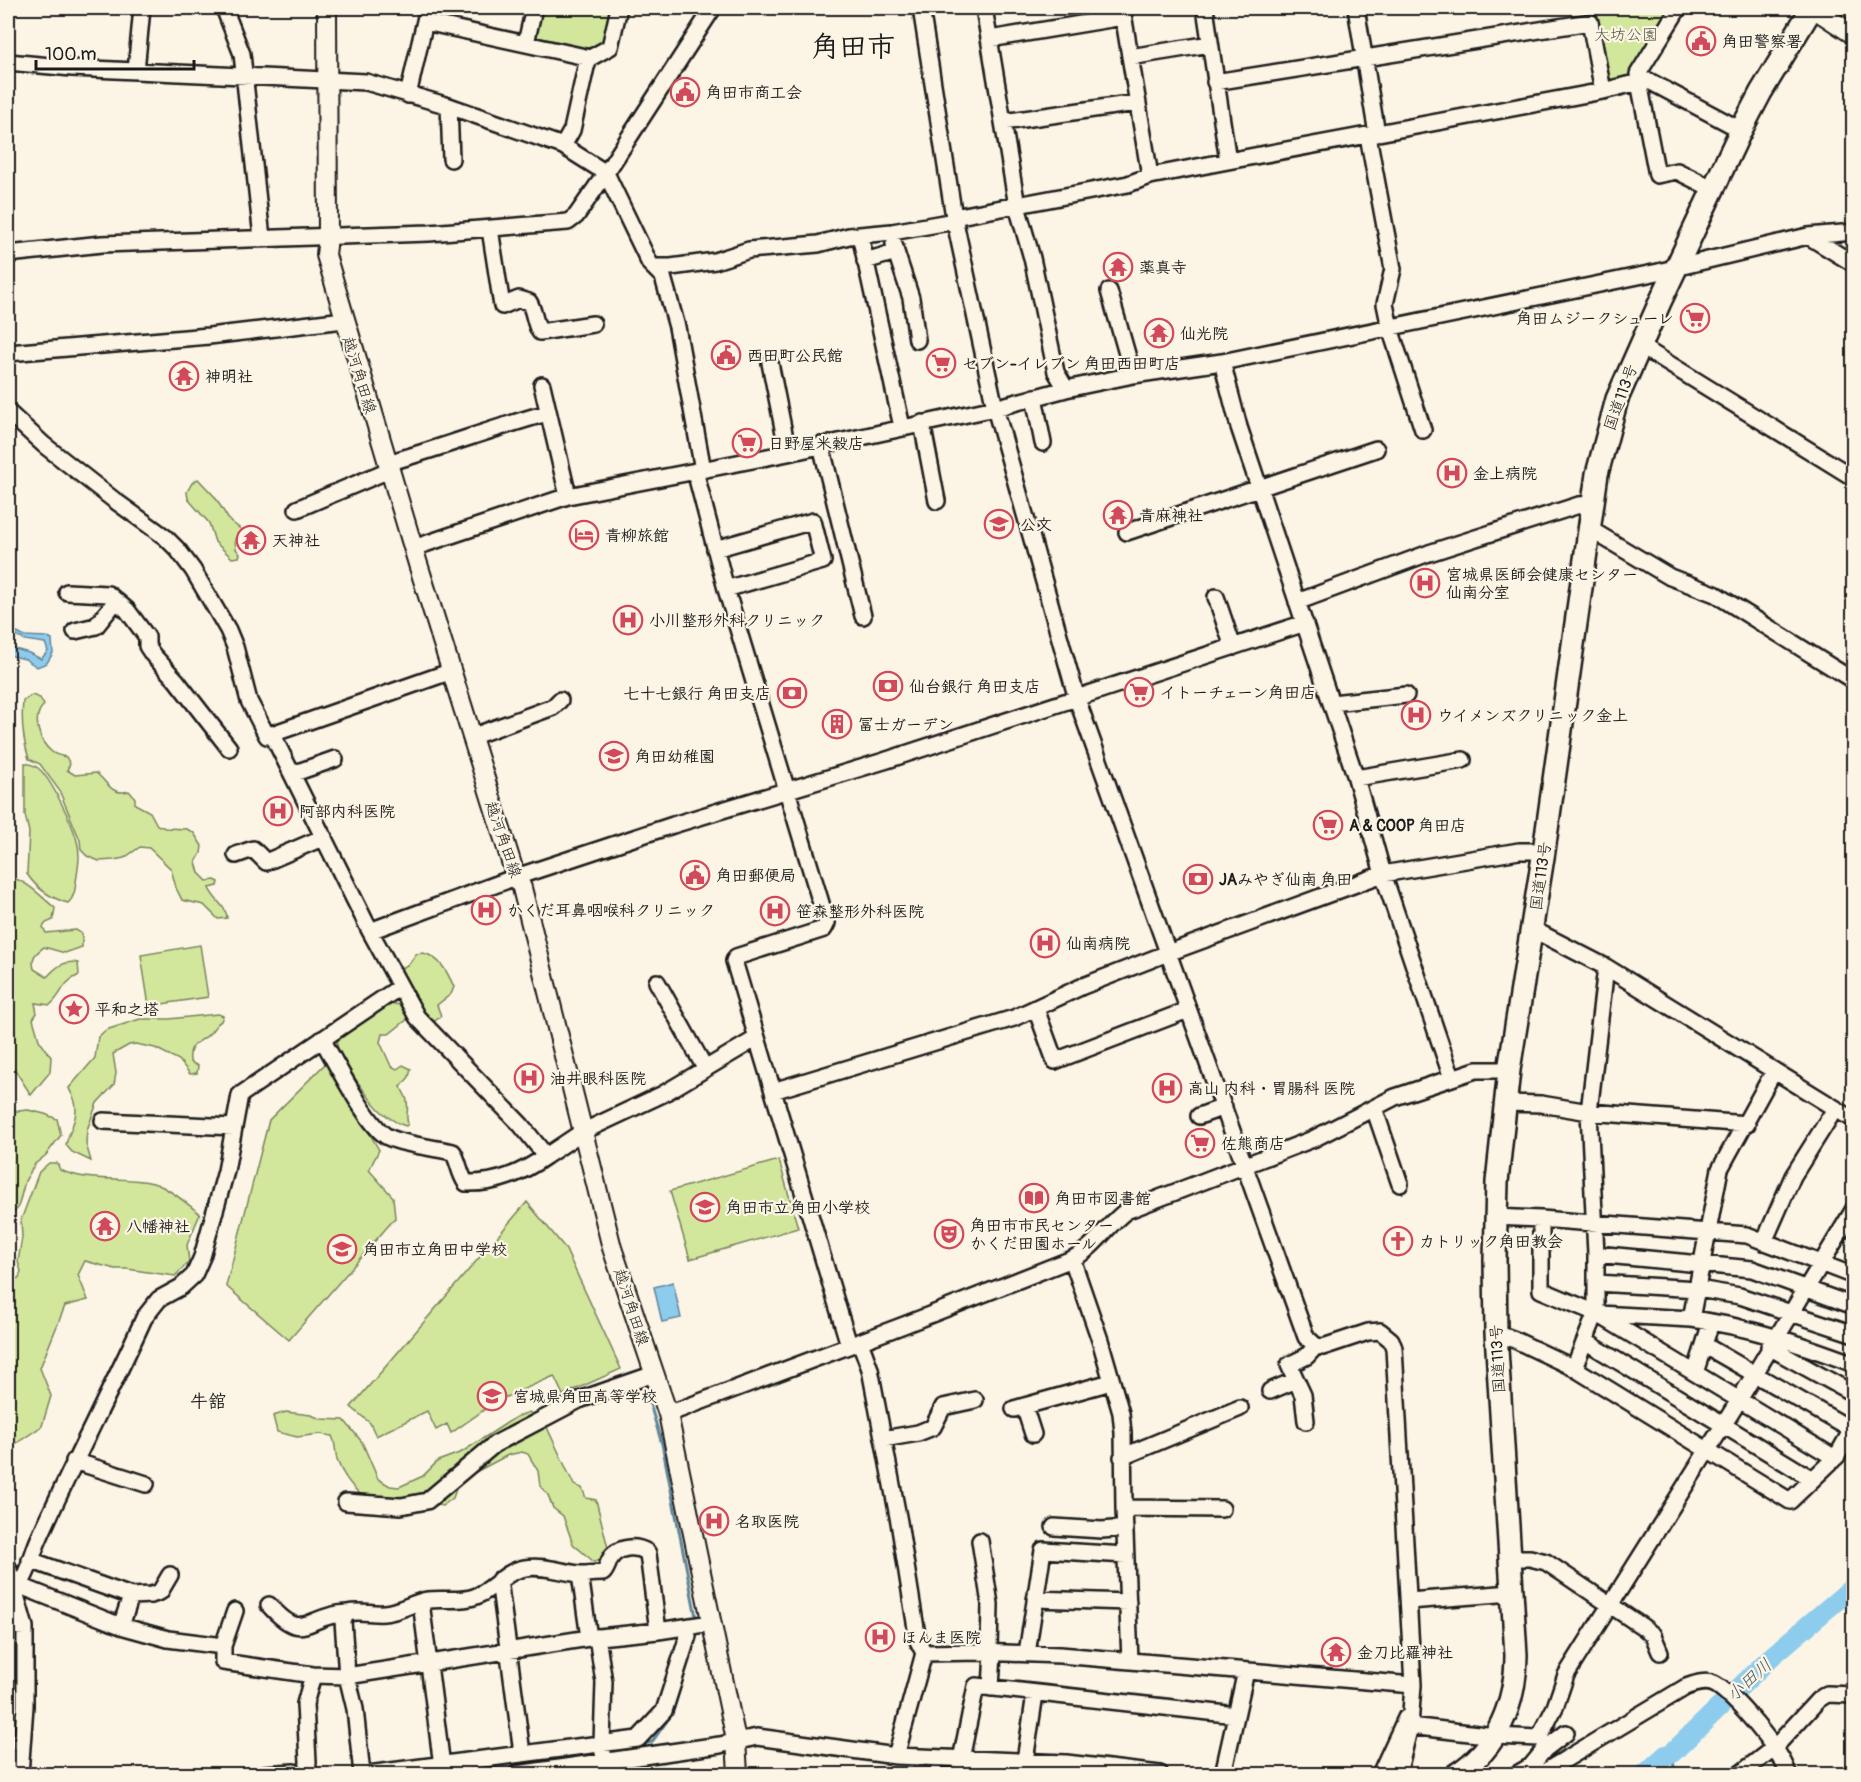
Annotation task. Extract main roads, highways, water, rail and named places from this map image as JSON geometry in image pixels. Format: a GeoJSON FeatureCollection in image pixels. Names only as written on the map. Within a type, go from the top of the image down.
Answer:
{"type":"FeatureCollection","features":[{"type":"Feature","properties":{"kind":"highway","name":"国道113号"},"geometry":{"type":"LineString","coordinates":[[1457,1774],[1482,1753],[1495,1736],[1509,1705],[1515,1680],[1516,1655],[1496,1334],[1496,1217],[1509,1070],[1544,850],[1597,474],[1612,415],[1640,346],[1741,130],[1761,92],[1813,8]]}},
{"type":"Feature","properties":{"kind":"main road","name":"越河角田線"},"geometry":{"type":"LineString","coordinates":[[327,8],[328,237],[326,255],[471,737],[516,877],[522,888],[612,1248],[668,1414],[736,1740],[738,1774]]}},
{"type":"Feature","properties":{"kind":"main road"},"geometry":{"type":"LineString","coordinates":[[1813,8],[1854,35]]}},
{"type":"Feature","properties":{"kind":"water"},"geometry":{"type":"Polygon","coordinates":[[[8,628],[23,636],[47,637],[52,640],[53,653],[47,663],[37,667],[25,659],[8,655],[8,647],[41,659],[48,651],[45,643],[25,640],[8,632],[8,628]]]}},
{"type":"Feature","properties":{"kind":"water"},"geometry":{"type":"Polygon","coordinates":[[[673,1282],[681,1318],[662,1322],[654,1287],[673,1282]]]}},
{"type":"Feature","properties":{"kind":"waterway"},"geometry":{"type":"LineString","coordinates":[[644,1384],[662,1444],[697,1622]]}},
{"type":"Feature","properties":{"kind":"waterway","name":"小田川"},"geometry":{"type":"LineString","coordinates":[[1645,1774],[1666,1755],[1672,1753],[1771,1657],[1854,1586]]}},
{"type":"Feature","properties":{"kind":"waterway"},"geometry":{"type":"LineString","coordinates":[[639,1745],[652,1742],[672,1714],[697,1631]]}},
{"type":"Feature","properties":{"kind":"waterway"},"geometry":{"type":"LineString","coordinates":[[8,1635],[15,1655],[9,1774]]}},
{"type":"Feature","properties":{"kind":"waterway"},"geometry":{"type":"LineString","coordinates":[[1672,1753],[1675,1774]]}},
{"type":"Feature","properties":{"kind":"waterway"},"geometry":{"type":"LineString","coordinates":[[449,1773],[582,1754]]}},
{"type":"Feature","properties":{"kind":"place","name":"角田警察署"},"geometry":{"type":"Point","coordinates":[1701,41]}},
{"type":"Feature","properties":{"kind":"place","name":"角田市商工会"},"geometry":{"type":"Point","coordinates":[685,92]}},
{"type":"Feature","properties":{"kind":"place","name":"薬真寺"},"geometry":{"type":"Point","coordinates":[1118,267]}},
{"type":"Feature","properties":{"kind":"place","name":"角田ムジークシューレ"},"geometry":{"type":"Point","coordinates":[1695,318]}},
{"type":"Feature","properties":{"kind":"place","name":"仙光院"},"geometry":{"type":"Point","coordinates":[1159,333]}},
{"type":"Feature","properties":{"kind":"place","name":"西田町公民館"},"geometry":{"type":"Point","coordinates":[726,355]}},
{"type":"Feature","properties":{"kind":"place","name":"セブン-イレブン 角田西田町店"},"geometry":{"type":"Point","coordinates":[941,363]}},
{"type":"Feature","properties":{"kind":"place","name":"神明社"},"geometry":{"type":"Point","coordinates":[184,376]}},
{"type":"Feature","properties":{"kind":"place","name":"日野屋米穀店"},"geometry":{"type":"Point","coordinates":[747,443]}},
{"type":"Feature","properties":{"kind":"place","name":"金上病院"},"geometry":{"type":"Point","coordinates":[1452,473]}},
{"type":"Feature","properties":{"kind":"place","name":"青麻神社"},"geometry":{"type":"Point","coordinates":[1118,515]}},
{"type":"Feature","properties":{"kind":"place","name":"公文"},"geometry":{"type":"Point","coordinates":[999,524]}},
{"type":"Feature","properties":{"kind":"place","name":"青柳旅館"},"geometry":{"type":"Point","coordinates":[584,535]}},
{"type":"Feature","properties":{"kind":"place","name":"天神社"},"geometry":{"type":"Point","coordinates":[251,540]}},
{"type":"Feature","properties":{"kind":"place","name":"宮城県医師会健康センター 仙南分室"},"geometry":{"type":"Point","coordinates":[1425,583]}},
{"type":"Feature","properties":{"kind":"place","name":"小川整形外科クリニック"},"geometry":{"type":"Point","coordinates":[628,620]}},
{"type":"Feature","properties":{"kind":"place","name":"仙台銀行 角田支店"},"geometry":{"type":"Point","coordinates":[888,686]}},
{"type":"Feature","properties":{"kind":"place","name":"イトーチェーン角田店"},"geometry":{"type":"Point","coordinates":[1139,692]}},
{"type":"Feature","properties":{"kind":"place","name":"七十七銀行 角田支店"},"geometry":{"type":"Point","coordinates":[792,693]}},
{"type":"Feature","properties":{"kind":"place","name":"ウイメンズクリニック金上"},"geometry":{"type":"Point","coordinates":[1416,715]}},
{"type":"Feature","properties":{"kind":"place","name":"冨士ガーデン"},"geometry":{"type":"Point","coordinates":[837,724]}},
{"type":"Feature","properties":{"kind":"place","name":"角田幼稚園"},"geometry":{"type":"Point","coordinates":[614,756]}},
{"type":"Feature","properties":{"kind":"place","name":"阿部内科医院"},"geometry":{"type":"Point","coordinates":[278,811]}},
{"type":"Feature","properties":{"kind":"place","name":"A & COOP 角田店"},"geometry":{"type":"Point","coordinates":[1328,825]}},
{"type":"Feature","properties":{"kind":"place","name":"角田郵便局"},"geometry":{"type":"Point","coordinates":[695,875]}},
{"type":"Feature","properties":{"kind":"place","name":"JAみやぎ仙南 角田"},"geometry":{"type":"Point","coordinates":[1198,879]}},
{"type":"Feature","properties":{"kind":"place","name":"かくだ耳鼻咽喉科クリニック"},"geometry":{"type":"Point","coordinates":[486,910]}},
{"type":"Feature","properties":{"kind":"place","name":"笹森整形外科医院"},"geometry":{"type":"Point","coordinates":[775,911]}},
{"type":"Feature","properties":{"kind":"place","name":"仙南病院"},"geometry":{"type":"Point","coordinates":[1045,943]}},
{"type":"Feature","properties":{"kind":"place","name":"平和之塔"},"geometry":{"type":"Point","coordinates":[74,1009]}},
{"type":"Feature","properties":{"kind":"place","name":"油井眼科医院"},"geometry":{"type":"Point","coordinates":[529,1078]}},
{"type":"Feature","properties":{"kind":"place","name":"高山 内科・胃腸科 医院"},"geometry":{"type":"Point","coordinates":[1167,1088]}},
{"type":"Feature","properties":{"kind":"place","name":"佐熊商店"},"geometry":{"type":"Point","coordinates":[1200,1143]}},
{"type":"Feature","properties":{"kind":"place","name":"角田市図書館"},"geometry":{"type":"Point","coordinates":[1034,1198]}},
{"type":"Feature","properties":{"kind":"place","name":"角田市立角田小学校"},"geometry":{"type":"Point","coordinates":[705,1207]}},
{"type":"Feature","properties":{"kind":"place","name":"八幡神社"},"geometry":{"type":"Point","coordinates":[105,1226]}},
{"type":"Feature","properties":{"kind":"place","name":"角田市市民センター かくだ田園ホール"},"geometry":{"type":"Point","coordinates":[949,1234]}},
{"type":"Feature","properties":{"kind":"place","name":"カトリック角田教会"},"geometry":{"type":"Point","coordinates":[1398,1241]}},
{"type":"Feature","properties":{"kind":"place","name":"角田市立角田中学校"},"geometry":{"type":"Point","coordinates":[342,1249]}},
{"type":"Feature","properties":{"kind":"place","name":"宮城県角田高等学校"},"geometry":{"type":"Point","coordinates":[492,1396]}},
{"type":"Feature","properties":{"kind":"place","name":"名取医院"},"geometry":{"type":"Point","coordinates":[714,1521]}},
{"type":"Feature","properties":{"kind":"place","name":"ほんま医院"},"geometry":{"type":"Point","coordinates":[880,1637]}},
{"type":"Feature","properties":{"kind":"place","name":"金刀比羅神社"},"geometry":{"type":"Point","coordinates":[1336,1652]}},
{"type":"Feature","properties":{"kind":"district","name":"角田市"},"geometry":{"type":"Point","coordinates":[853,46]}},
{"type":"Feature","properties":{"kind":"district","name":"牛舘"},"geometry":{"type":"Point","coordinates":[208,1401]}},
{"type":"Feature","properties":{"kind":"park label","name":"大坊公園"},"geometry":{"type":"Point","coordinates":[1626,34]}}]}
